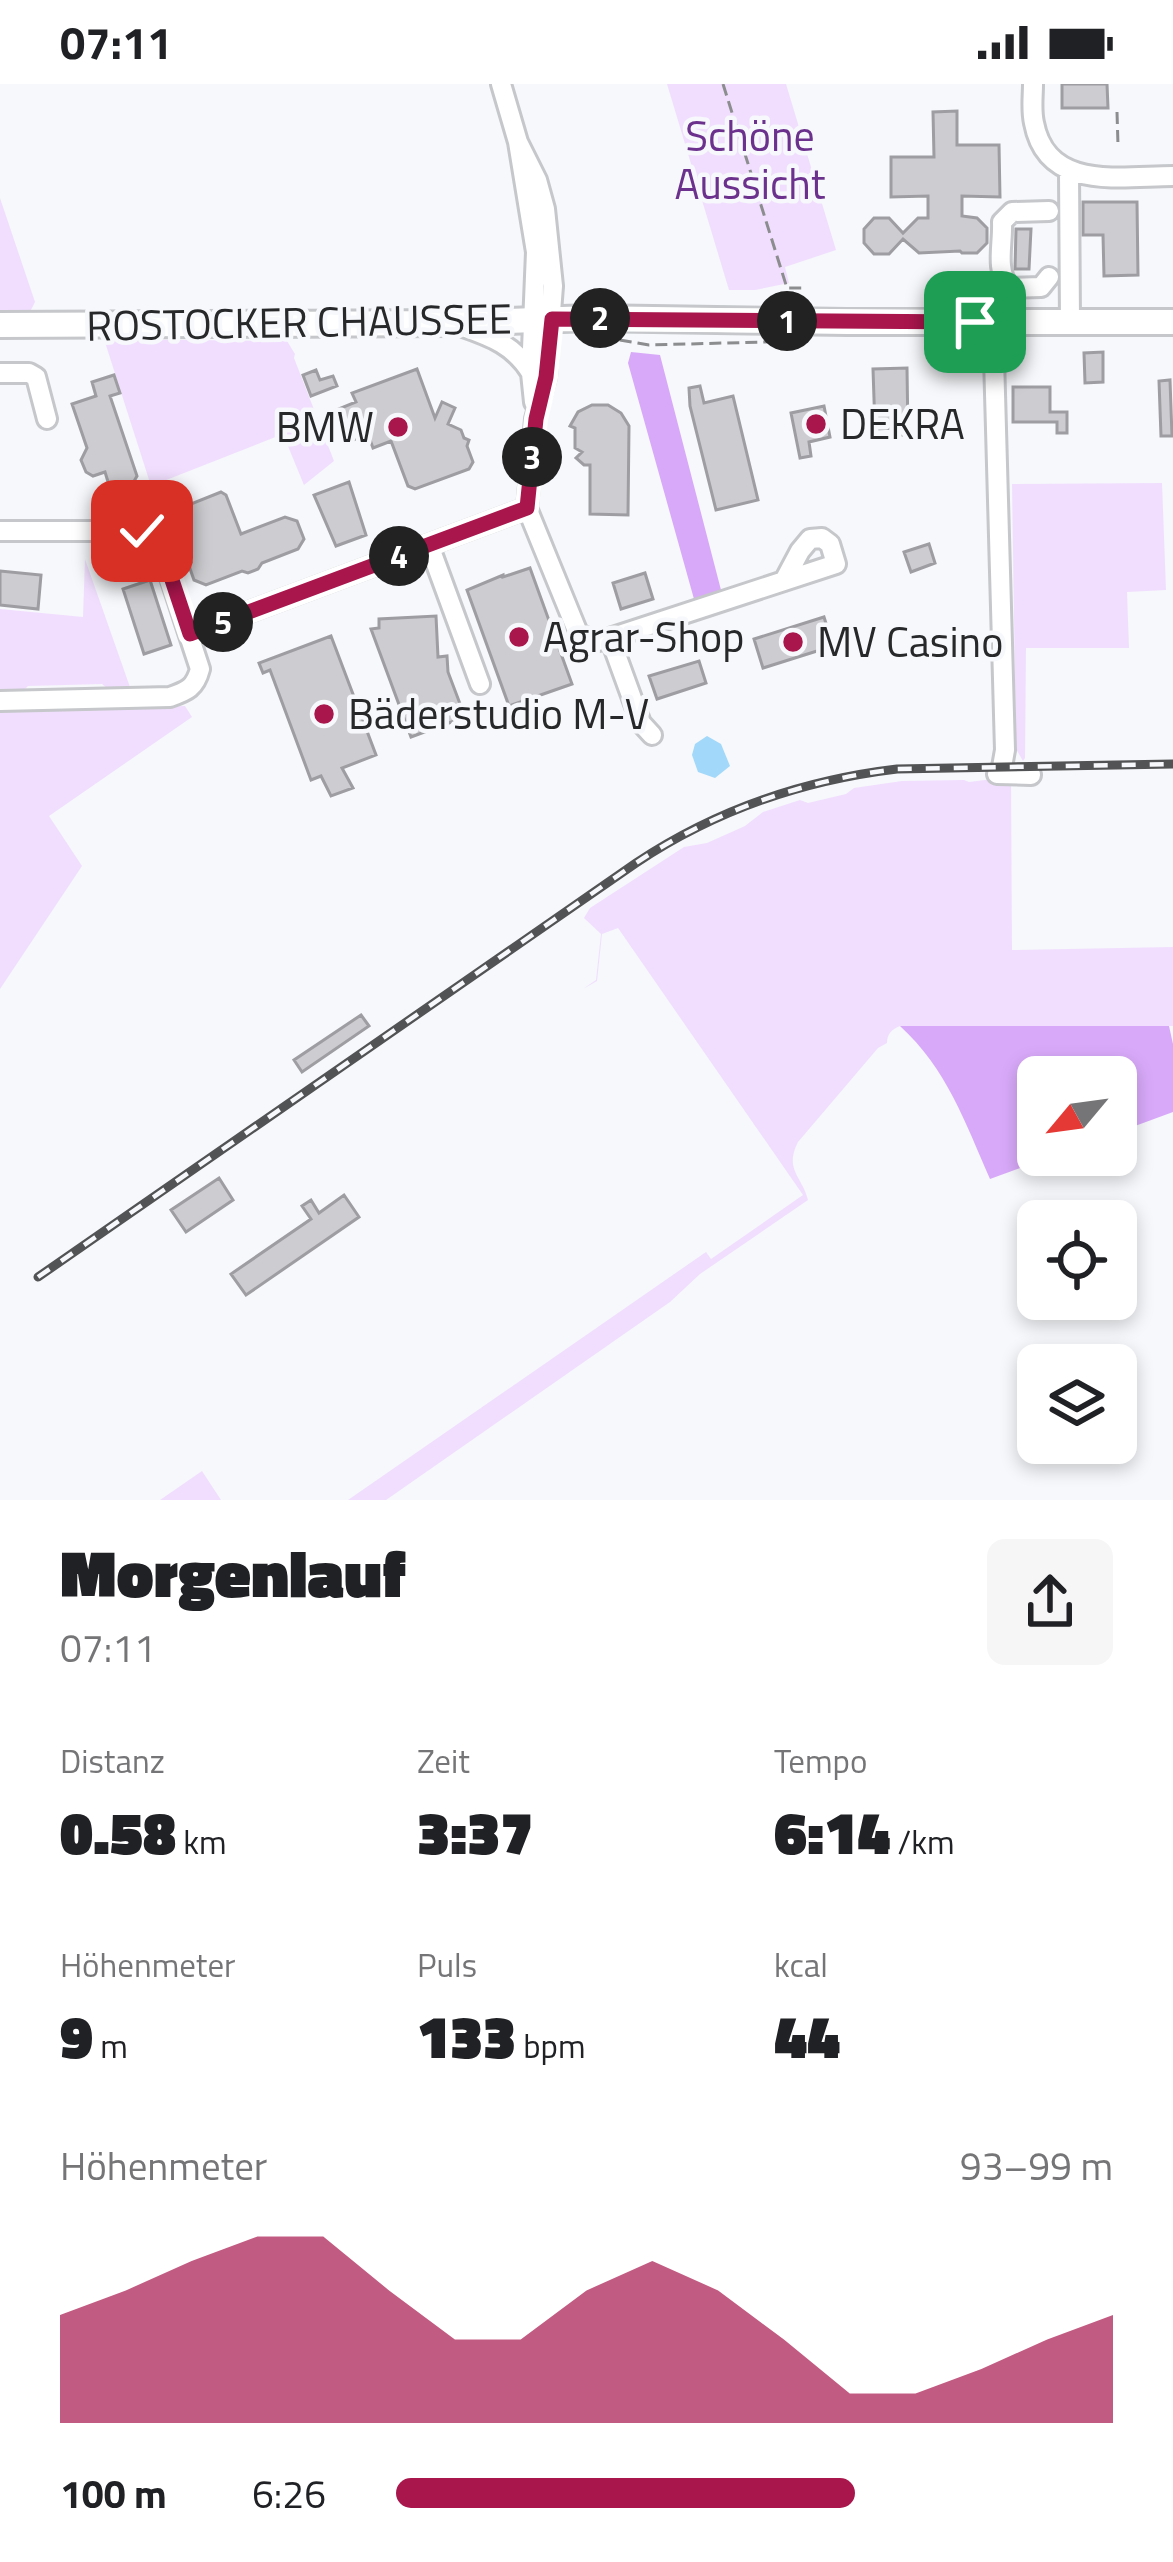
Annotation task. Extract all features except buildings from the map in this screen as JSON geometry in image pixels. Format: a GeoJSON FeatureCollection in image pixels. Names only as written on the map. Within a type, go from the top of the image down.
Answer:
{"type":"FeatureCollection","features":[{"type":"Feature","properties":{"kind":"main road","name":"ROSTOCKER CHAUSSEE"},"geometry":{"type":"LineString","coordinates":[[0,325],[543,320],[1173,322]]}},
{"type":"Feature","properties":{"kind":"street"},"geometry":{"type":"LineString","coordinates":[[501,84],[545,209],[553,286],[531,373],[536,419]]}},
{"type":"Feature","properties":{"kind":"street"},"geometry":{"type":"LineString","coordinates":[[1033,84],[1037,134],[1044,148],[1070,172],[1088,177],[1173,176]]}},
{"type":"Feature","properties":{"kind":"street"},"geometry":{"type":"LineString","coordinates":[[1070,172],[1070,322]]}},
{"type":"Feature","properties":{"kind":"street"},"geometry":{"type":"LineString","coordinates":[[1048,211],[1012,212],[1003,222],[1000,275],[1009,288],[1041,287],[1049,277]]}},
{"type":"Feature","properties":{"kind":"street"},"geometry":{"type":"LineString","coordinates":[[543,320],[546,377],[536,419],[527,508],[578,633],[594,642],[610,638],[836,564],[830,544],[810,538],[784,581]]}},
{"type":"Feature","properties":{"kind":"street"},"geometry":{"type":"LineString","coordinates":[[993,322],[1005,750],[997,774],[1031,775]]}},
{"type":"Feature","properties":{"kind":"street"},"geometry":{"type":"LineString","coordinates":[[452,323],[499,339],[523,359],[531,373]]}},
{"type":"Feature","properties":{"kind":"street"},"geometry":{"type":"LineString","coordinates":[[0,373],[36,377],[47,419]]}},
{"type":"Feature","properties":{"kind":"street"},"geometry":{"type":"LineString","coordinates":[[190,634],[527,508]]}},
{"type":"Feature","properties":{"kind":"street"},"geometry":{"type":"LineString","coordinates":[[0,532],[142,531],[160,544],[200,669],[188,691],[170,697],[0,701]]}},
{"type":"Feature","properties":{"kind":"street"},"geometry":{"type":"LineString","coordinates":[[429,545],[480,684]]}},
{"type":"Feature","properties":{"kind":"street"},"geometry":{"type":"LineString","coordinates":[[610,638],[641,723],[652,735]]}},
{"type":"Feature","properties":{"kind":"path"},"geometry":{"type":"LineString","coordinates":[[723,84],[787,288],[807,288]]}},
{"type":"Feature","properties":{"kind":"path"},"geometry":{"type":"LineString","coordinates":[[1118,112],[1118,145]]}},
{"type":"Feature","properties":{"kind":"green space","name":"Schöne Aussicht"},"geometry":{"type":"Polygon","coordinates":[[[667,84],[786,84],[836,250],[785,267],[789,283],[729,290],[667,84]]]}},
{"type":"Feature","properties":{"kind":"green space"},"geometry":{"type":"Polygon","coordinates":[[[0,198],[35,302],[28,316],[0,315],[0,198]]]}},
{"type":"Feature","properties":{"kind":"green space"},"geometry":{"type":"Polygon","coordinates":[[[104,339],[287,341],[334,461],[304,485],[283,434],[151,486],[104,339]]]}},
{"type":"Feature","properties":{"kind":"green space"},"geometry":{"type":"Polygon","coordinates":[[[1162,483],[1166,590],[1127,592],[1129,648],[1026,648],[1023,761],[1016,749],[1012,484],[1162,483]]]}},
{"type":"Feature","properties":{"kind":"green space"},"geometry":{"type":"Polygon","coordinates":[[[85,559],[131,690],[109,690],[102,684],[0,690],[0,609],[83,617],[85,559]]]}},
{"type":"Feature","properties":{"kind":"green space"},"geometry":{"type":"Polygon","coordinates":[[[185,706],[192,717],[49,816],[82,866],[0,989],[0,709],[185,706]]]}},
{"type":"Feature","properties":{"kind":"green space"},"geometry":{"type":"Polygon","coordinates":[[[993,779],[998,786],[1011,780],[1012,950],[1173,947],[1173,1026],[900,1026],[798,1142],[793,1166],[808,1200],[386,1500],[348,1500],[706,1252],[711,1259],[803,1195],[618,928],[602,934],[597,981],[583,989],[596,980],[601,934],[584,918],[590,908],[684,847],[707,843],[763,812],[800,800],[808,803],[854,788],[902,781],[993,779]]]}},
{"type":"Feature","properties":{"kind":"green space"},"geometry":{"type":"Polygon","coordinates":[[[202,1471],[221,1500],[160,1500],[202,1471]]]}},
{"type":"Feature","properties":{"kind":"shaded area"},"geometry":{"type":"Polygon","coordinates":[[[631,352],[660,355],[721,590],[694,599],[628,363],[631,352]]]}},
{"type":"Feature","properties":{"kind":"shaded area"},"geometry":{"type":"Polygon","coordinates":[[[900,1026],[1169,1026],[1173,1112],[1137,1125],[1137,1056],[1017,1056],[1017,1169],[990,1179],[943,1078],[900,1026]]]}},
{"type":"Feature","properties":{"kind":"water"},"geometry":{"type":"Polygon","coordinates":[[[707,736],[721,744],[730,766],[715,778],[698,772],[692,755],[695,744],[707,736]]]}},
{"type":"Feature","properties":{"kind":"railway"},"geometry":{"type":"LineString","coordinates":[[38,1277],[636,863],[728,813],[828,781],[897,769],[1173,764]]}},
{"type":"Feature","properties":{"kind":"place","name":"DEKRA"},"geometry":{"type":"Point","coordinates":[816,424]}},
{"type":"Feature","properties":{"kind":"place","name":"BMW"},"geometry":{"type":"Point","coordinates":[398,427]}},
{"type":"Feature","properties":{"kind":"place","name":"Agrar-Shop"},"geometry":{"type":"Point","coordinates":[519,637]}},
{"type":"Feature","properties":{"kind":"place","name":"MV Casino"},"geometry":{"type":"Point","coordinates":[793,642]}},
{"type":"Feature","properties":{"kind":"place","name":"Bäderstudio M-V"},"geometry":{"type":"Point","coordinates":[324,714]}},
{"type":"Feature","properties":{"kind":"route"},"geometry":{"type":"LineString","coordinates":[[142,531],[160,544],[190,634],[527,508],[552,319],[975,322]]}}]}
